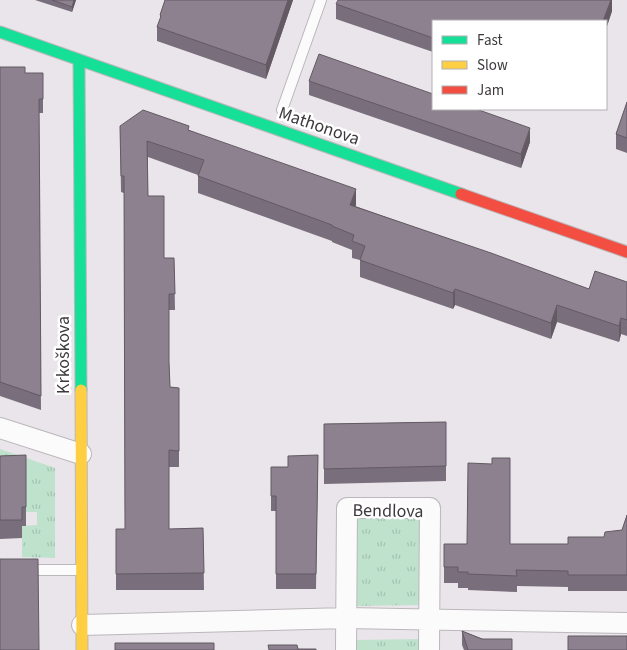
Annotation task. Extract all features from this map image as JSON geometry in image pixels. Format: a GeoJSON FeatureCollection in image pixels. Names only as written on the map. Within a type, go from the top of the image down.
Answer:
{"type":"FeatureCollection","features":[{"type":"Feature","properties":{"kind":"street","name":"Mathonova"},"geometry":{"type":"LineString","coordinates":[[0,32],[627,252]]}},
{"type":"Feature","properties":{"kind":"street","name":"Krkoškova"},"geometry":{"type":"LineString","coordinates":[[79,60],[82,650]]}},
{"type":"Feature","properties":{"kind":"street"},"geometry":{"type":"LineString","coordinates":[[0,428],[81,454]]}},
{"type":"Feature","properties":{"kind":"street","name":"Bendlova"},"geometry":{"type":"LineString","coordinates":[[346,650],[347,508],[430,508],[429,650]]}},
{"type":"Feature","properties":{"kind":"street"},"geometry":{"type":"LineString","coordinates":[[82,626],[346,618],[627,623]]}},
{"type":"Feature","properties":{"kind":"lane"},"geometry":{"type":"LineString","coordinates":[[282,110],[321,0]]}},
{"type":"Feature","properties":{"kind":"lane"},"geometry":{"type":"LineString","coordinates":[[0,570],[82,570]]}},
{"type":"Feature","properties":{"kind":"green space"},"geometry":{"type":"Polygon","coordinates":[[[0,449],[55,468],[55,558],[22,557],[22,526],[37,525],[37,512],[26,512],[0,475],[0,449]]]}},
{"type":"Feature","properties":{"kind":"green space"},"geometry":{"type":"Polygon","coordinates":[[[357,517],[417,517],[421,521],[423,605],[353,606],[357,517]]]}},
{"type":"Feature","properties":{"kind":"green space"},"geometry":{"type":"Polygon","coordinates":[[[421,639],[424,650],[351,650],[352,640],[421,639]]]}},
{"type":"Feature","properties":{"kind":"building"},"geometry":{"type":"Polygon","coordinates":[[[52,0],[74,0],[72,7],[52,0]]]}},
{"type":"Feature","properties":{"kind":"building"},"geometry":{"type":"Polygon","coordinates":[[[165,0],[288,0],[266,65],[157,27],[165,0]]]}},
{"type":"Feature","properties":{"kind":"building"},"geometry":{"type":"Polygon","coordinates":[[[338,0],[611,0],[603,20],[432,20],[432,38],[336,4],[338,0]]]}},
{"type":"Feature","properties":{"kind":"building"},"geometry":{"type":"Polygon","coordinates":[[[319,54],[432,94],[432,110],[479,110],[530,128],[521,154],[309,81],[319,54]]]}},
{"type":"Feature","properties":{"kind":"building"},"geometry":{"type":"Polygon","coordinates":[[[0,67],[25,67],[25,73],[43,73],[43,99],[39,99],[41,396],[0,382],[0,67]]]}},
{"type":"Feature","properties":{"kind":"building"},"geometry":{"type":"Polygon","coordinates":[[[627,102],[627,138],[616,134],[627,102]]]}},
{"type":"Feature","properties":{"kind":"building"},"geometry":{"type":"Polygon","coordinates":[[[143,110],[189,126],[188,130],[356,189],[350,205],[589,289],[595,271],[627,282],[627,320],[621,318],[619,326],[557,305],[551,323],[455,289],[453,293],[360,260],[365,246],[352,241],[354,235],[332,225],[198,176],[204,160],[147,141],[148,196],[164,196],[164,258],[174,258],[175,294],[169,294],[169,362],[170,387],[179,388],[179,451],[169,450],[169,529],[203,528],[204,573],[116,574],[116,529],[125,529],[124,176],[121,176],[120,126],[143,110]]]}},
{"type":"Feature","properties":{"kind":"building"},"geometry":{"type":"Polygon","coordinates":[[[446,422],[446,466],[324,469],[324,424],[446,422]]]}},
{"type":"Feature","properties":{"kind":"building"},"geometry":{"type":"Polygon","coordinates":[[[26,455],[26,507],[22,507],[22,520],[0,520],[0,456],[26,455]]]}},
{"type":"Feature","properties":{"kind":"building"},"geometry":{"type":"Polygon","coordinates":[[[318,455],[316,574],[276,574],[276,496],[271,496],[271,467],[288,467],[288,456],[318,455]]]}},
{"type":"Feature","properties":{"kind":"building"},"geometry":{"type":"Polygon","coordinates":[[[492,458],[510,458],[510,544],[568,544],[568,537],[604,537],[605,532],[622,530],[627,515],[627,575],[568,575],[568,571],[516,570],[517,576],[468,574],[468,572],[458,572],[458,567],[444,567],[444,544],[467,544],[468,463],[492,464],[492,458]]]}},
{"type":"Feature","properties":{"kind":"building"},"geometry":{"type":"Polygon","coordinates":[[[0,559],[38,559],[39,650],[0,650],[0,559]]]}},
{"type":"Feature","properties":{"kind":"building"},"geometry":{"type":"Polygon","coordinates":[[[462,631],[482,639],[512,639],[512,650],[468,650],[462,631]]]}},
{"type":"Feature","properties":{"kind":"building"},"geometry":{"type":"Polygon","coordinates":[[[568,636],[627,636],[627,650],[568,650],[568,636]]]}},
{"type":"Feature","properties":{"kind":"building"},"geometry":{"type":"Polygon","coordinates":[[[115,643],[214,643],[214,650],[115,650],[115,643]]]}},
{"type":"Feature","properties":{"kind":"building"},"geometry":{"type":"Polygon","coordinates":[[[268,645],[297,645],[298,649],[316,650],[269,650],[268,645]]]}},
{"type":"Feature","properties":{"kind":"traffic: fast"},"geometry":{"type":"LineString","coordinates":[[0,32],[461,194]]}},
{"type":"Feature","properties":{"kind":"traffic: fast"},"geometry":{"type":"LineString","coordinates":[[79,60],[81,390]]}},
{"type":"Feature","properties":{"kind":"traffic: slow"},"geometry":{"type":"LineString","coordinates":[[81,390],[82,650]]}},
{"type":"Feature","properties":{"kind":"traffic: jam"},"geometry":{"type":"LineString","coordinates":[[461,194],[627,252]]}}]}
